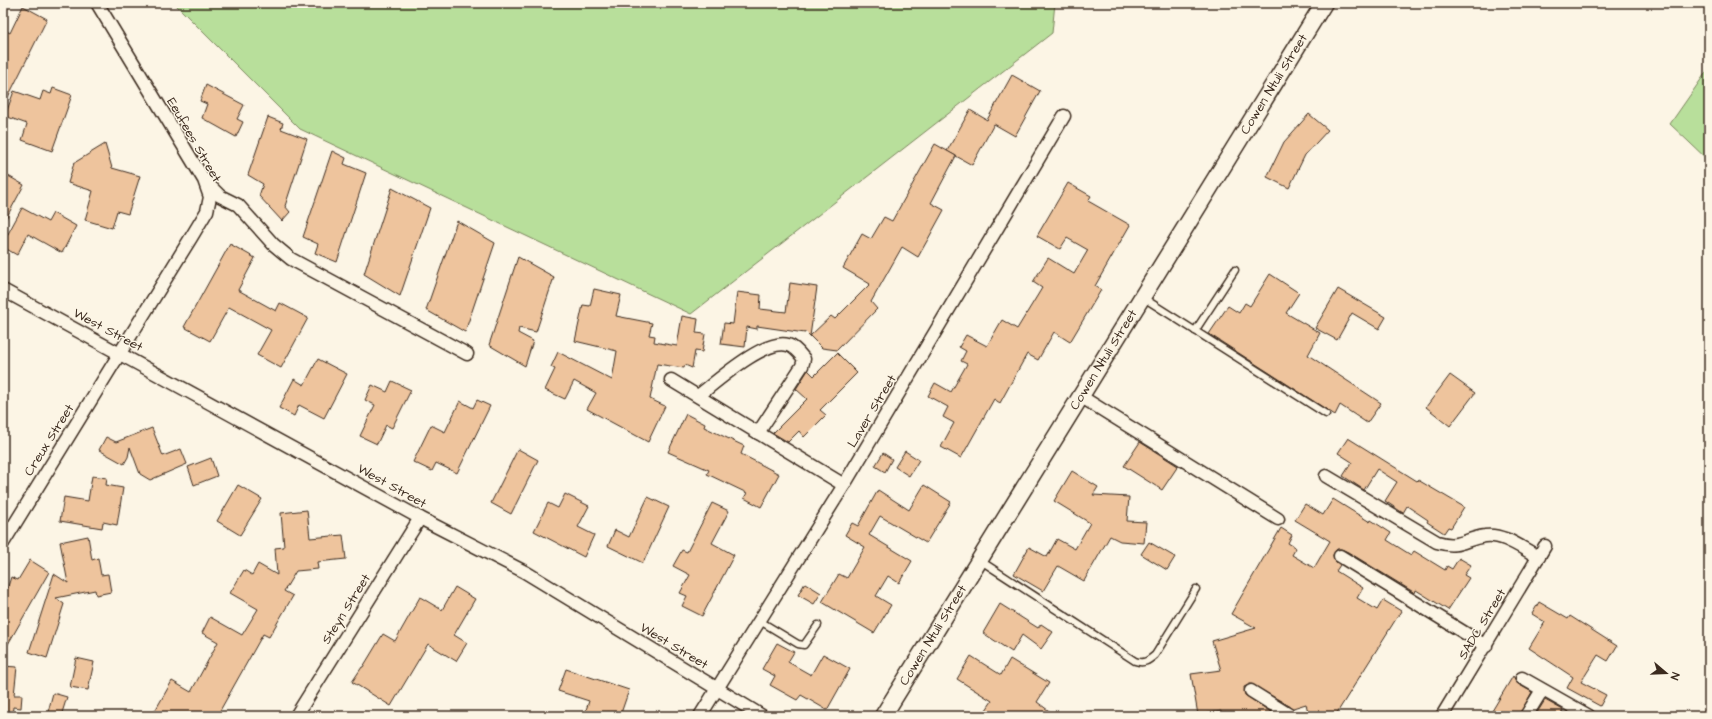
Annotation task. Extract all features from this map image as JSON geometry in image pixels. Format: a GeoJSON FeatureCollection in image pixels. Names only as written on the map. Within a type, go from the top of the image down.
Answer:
{"type":"FeatureCollection","features":[{"type":"Feature","properties":{"kind":"street","name":"Eeufees Street"},"geometry":{"type":"LineString","coordinates":[[96,3],[204,180],[210,197],[207,211],[120,353]]}},
{"type":"Feature","properties":{"kind":"street","name":"Cowen Ntuli Street"},"geometry":{"type":"LineString","coordinates":[[883,716],[1324,3]]}},
{"type":"Feature","properties":{"kind":"street","name":"Laver Street"},"geometry":{"type":"LineString","coordinates":[[700,716],[844,485],[1064,116]]}},
{"type":"Feature","properties":{"kind":"street"},"geometry":{"type":"LineString","coordinates":[[204,180],[220,196],[238,205],[273,244],[291,259],[467,354]]}},
{"type":"Feature","properties":{"kind":"street","name":"West Street"},"geometry":{"type":"LineString","coordinates":[[3,290],[420,518],[525,572],[762,716]]}},
{"type":"Feature","properties":{"kind":"street"},"geometry":{"type":"LineString","coordinates":[[698,396],[747,357],[780,343],[790,345],[804,359],[802,366],[758,433]]}},
{"type":"Feature","properties":{"kind":"street","name":"Creux Street"},"geometry":{"type":"LineString","coordinates":[[3,543],[120,353]]}},
{"type":"Feature","properties":{"kind":"street"},"geometry":{"type":"LineString","coordinates":[[672,380],[844,485]]}},
{"type":"Feature","properties":{"kind":"street"},"geometry":{"type":"LineString","coordinates":[[1080,396],[1278,519]]}},
{"type":"Feature","properties":{"kind":"street"},"geometry":{"type":"LineString","coordinates":[[1326,476],[1437,542],[1449,546],[1458,545],[1485,536],[1498,536],[1539,557]]}},
{"type":"Feature","properties":{"kind":"street","name":"Steyn Street"},"geometry":{"type":"LineString","coordinates":[[296,716],[420,518]]}},
{"type":"Feature","properties":{"kind":"street","name":"SADC Street"},"geometry":{"type":"LineString","coordinates":[[1442,716],[1486,646],[1545,546]]}},
{"type":"Feature","properties":{"kind":"street"},"geometry":{"type":"LineString","coordinates":[[1340,556],[1486,646]]}},
{"type":"Feature","properties":{"kind":"street"},"geometry":{"type":"LineString","coordinates":[[1522,678],[1589,716]]}},
{"type":"Feature","properties":{"kind":"street"},"geometry":{"type":"LineString","coordinates":[[1526,716],[1542,690]]}},
{"type":"Feature","properties":{"kind":"street"},"geometry":{"type":"LineString","coordinates":[[1251,691],[1291,716]]}},
{"type":"Feature","properties":{"kind":"lane"},"geometry":{"type":"LineString","coordinates":[[1195,331],[1235,270]]}},
{"type":"Feature","properties":{"kind":"lane"},"geometry":{"type":"LineString","coordinates":[[1142,297],[1326,414]]}},
{"type":"Feature","properties":{"kind":"lane"},"geometry":{"type":"LineString","coordinates":[[979,560],[1135,661],[1141,663],[1148,661],[1155,655],[1196,589]]}},
{"type":"Feature","properties":{"kind":"lane"},"geometry":{"type":"LineString","coordinates":[[760,621],[798,644],[804,645],[818,625]]}},
{"type":"Feature","properties":{"kind":"green space"},"geometry":{"type":"Polygon","coordinates":[[[174,3],[1055,3],[1052,33],[691,314],[300,129],[174,3]]]}},
{"type":"Feature","properties":{"kind":"green space"},"geometry":{"type":"Polygon","coordinates":[[[1709,68],[1709,161],[1670,124],[1709,68]]]}},
{"type":"Feature","properties":{"kind":"building"},"geometry":{"type":"Polygon","coordinates":[[[23,6],[47,19],[3,107],[3,29],[10,33],[23,6]]]}},
{"type":"Feature","properties":{"kind":"building"},"geometry":{"type":"Polygon","coordinates":[[[1012,75],[1040,91],[1015,136],[994,124],[972,165],[947,151],[970,110],[987,120],[1012,75]]]}},
{"type":"Feature","properties":{"kind":"building"},"geometry":{"type":"Polygon","coordinates":[[[206,85],[244,105],[237,119],[243,122],[236,137],[202,118],[207,104],[200,101],[206,85]]]}},
{"type":"Feature","properties":{"kind":"building"},"geometry":{"type":"Polygon","coordinates":[[[53,88],[72,95],[52,151],[22,140],[27,124],[5,116],[14,91],[40,100],[43,91],[51,94],[53,88]]]}},
{"type":"Feature","properties":{"kind":"building"},"geometry":{"type":"Polygon","coordinates":[[[1309,114],[1328,130],[1305,155],[1289,188],[1267,177],[1284,142],[1309,114]]]}},
{"type":"Feature","properties":{"kind":"building"},"geometry":{"type":"Polygon","coordinates":[[[268,117],[283,123],[281,129],[307,139],[285,206],[290,212],[282,221],[259,196],[263,184],[248,175],[268,117]]]}},
{"type":"Feature","properties":{"kind":"building"},"geometry":{"type":"Polygon","coordinates":[[[105,144],[112,168],[140,176],[128,214],[117,211],[112,228],[85,220],[93,191],[68,183],[74,163],[105,144]]]}},
{"type":"Feature","properties":{"kind":"building"},"geometry":{"type":"Polygon","coordinates":[[[935,144],[956,156],[931,203],[944,210],[927,241],[918,257],[902,247],[871,302],[877,309],[837,350],[822,348],[810,336],[831,316],[835,319],[870,284],[843,268],[862,234],[871,239],[884,217],[892,221],[935,144]]]}},
{"type":"Feature","properties":{"kind":"building"},"geometry":{"type":"Polygon","coordinates":[[[332,151],[346,158],[344,164],[366,173],[337,262],[315,253],[318,244],[303,237],[332,151]]]}},
{"type":"Feature","properties":{"kind":"building"},"geometry":{"type":"Polygon","coordinates":[[[3,173],[24,185],[3,224],[3,173]]]}},
{"type":"Feature","properties":{"kind":"building"},"geometry":{"type":"Polygon","coordinates":[[[1068,183],[1091,196],[1088,201],[1130,225],[1095,286],[1101,290],[1070,342],[1054,332],[1038,360],[1027,354],[1000,403],[994,399],[961,458],[941,447],[954,423],[943,417],[948,407],[928,396],[935,383],[951,392],[967,364],[961,361],[966,351],[959,347],[966,335],[987,346],[1002,320],[1017,329],[1042,288],[1033,282],[1048,258],[1074,274],[1088,250],[1067,238],[1060,249],[1037,236],[1068,183]]]}},
{"type":"Feature","properties":{"kind":"building"},"geometry":{"type":"Polygon","coordinates":[[[392,188],[430,208],[400,296],[364,274],[392,188]]]}},
{"type":"Feature","properties":{"kind":"building"},"geometry":{"type":"Polygon","coordinates":[[[22,208],[48,222],[53,213],[76,226],[62,253],[28,234],[17,255],[3,247],[3,243],[22,208]]]}},
{"type":"Feature","properties":{"kind":"building"},"geometry":{"type":"Polygon","coordinates":[[[457,221],[495,243],[465,332],[426,310],[457,221]]]}},
{"type":"Feature","properties":{"kind":"building"},"geometry":{"type":"Polygon","coordinates":[[[230,244],[255,258],[238,290],[276,311],[280,303],[308,318],[281,368],[257,355],[271,330],[229,307],[210,341],[184,327],[230,244]]]}},
{"type":"Feature","properties":{"kind":"building"},"geometry":{"type":"Polygon","coordinates":[[[518,257],[554,277],[536,332],[519,328],[518,333],[533,341],[525,366],[489,345],[518,257]]]}},
{"type":"Feature","properties":{"kind":"building"},"geometry":{"type":"Polygon","coordinates":[[[1270,274],[1299,293],[1286,313],[1320,333],[1308,355],[1381,403],[1367,423],[1340,405],[1335,415],[1209,334],[1228,306],[1239,313],[1245,303],[1250,306],[1270,274]]]}},
{"type":"Feature","properties":{"kind":"building"},"geometry":{"type":"Polygon","coordinates":[[[790,283],[817,287],[810,336],[805,331],[805,333],[757,326],[757,329],[747,327],[745,347],[721,344],[724,323],[733,324],[737,292],[761,295],[760,309],[786,312],[790,283]]]}},
{"type":"Feature","properties":{"kind":"building"},"geometry":{"type":"Polygon","coordinates":[[[594,289],[621,295],[616,316],[652,323],[649,335],[655,336],[654,342],[677,346],[682,316],[698,319],[696,333],[705,334],[702,352],[695,351],[692,368],[685,365],[684,368],[657,364],[650,399],[665,406],[648,442],[587,409],[596,393],[574,381],[565,399],[545,390],[555,369],[551,367],[558,352],[612,380],[617,351],[575,341],[583,305],[590,306],[594,289]]]}},
{"type":"Feature","properties":{"kind":"building"},"geometry":{"type":"Polygon","coordinates":[[[1338,289],[1386,317],[1379,329],[1352,313],[1337,340],[1315,328],[1338,289]]]}},
{"type":"Feature","properties":{"kind":"building"},"geometry":{"type":"Polygon","coordinates":[[[837,353],[857,373],[820,410],[826,415],[804,437],[799,431],[788,442],[773,433],[807,399],[796,389],[808,370],[814,376],[837,353]]]}},
{"type":"Feature","properties":{"kind":"building"},"geometry":{"type":"Polygon","coordinates":[[[318,359],[347,374],[324,418],[299,405],[294,416],[279,408],[294,379],[304,385],[318,359]]]}},
{"type":"Feature","properties":{"kind":"building"},"geometry":{"type":"Polygon","coordinates":[[[1450,375],[1475,393],[1450,426],[1426,407],[1450,375]]]}},
{"type":"Feature","properties":{"kind":"building"},"geometry":{"type":"Polygon","coordinates":[[[392,381],[411,390],[392,428],[386,425],[377,444],[360,436],[375,405],[365,400],[372,385],[387,392],[392,381]]]}},
{"type":"Feature","properties":{"kind":"building"},"geometry":{"type":"Polygon","coordinates":[[[477,400],[490,406],[457,473],[436,463],[432,471],[413,462],[431,425],[445,432],[460,401],[473,408],[477,400]]]}},
{"type":"Feature","properties":{"kind":"building"},"geometry":{"type":"Polygon","coordinates":[[[686,414],[705,424],[704,427],[744,446],[741,454],[779,474],[761,507],[744,498],[747,493],[707,474],[709,470],[668,452],[686,414]]]}},
{"type":"Feature","properties":{"kind":"building"},"geometry":{"type":"Polygon","coordinates":[[[152,428],[163,456],[181,449],[187,464],[150,480],[140,474],[130,447],[128,457],[124,464],[99,450],[106,437],[116,442],[152,428]]]}},
{"type":"Feature","properties":{"kind":"building"},"geometry":{"type":"Polygon","coordinates":[[[1348,438],[1417,481],[1418,480],[1464,507],[1451,528],[1448,527],[1444,533],[1407,506],[1403,513],[1385,501],[1397,482],[1377,469],[1364,490],[1343,476],[1352,462],[1338,453],[1348,438]]]}},
{"type":"Feature","properties":{"kind":"building"},"geometry":{"type":"Polygon","coordinates":[[[1140,442],[1178,466],[1162,490],[1124,466],[1140,442]]]}},
{"type":"Feature","properties":{"kind":"building"},"geometry":{"type":"Polygon","coordinates":[[[518,449],[538,460],[511,514],[491,503],[518,449]]]}},
{"type":"Feature","properties":{"kind":"building"},"geometry":{"type":"Polygon","coordinates":[[[905,451],[919,460],[909,476],[895,467],[905,451]]]}},
{"type":"Feature","properties":{"kind":"building"},"geometry":{"type":"Polygon","coordinates":[[[883,453],[892,459],[885,472],[875,466],[883,453]]]}},
{"type":"Feature","properties":{"kind":"building"},"geometry":{"type":"Polygon","coordinates":[[[211,458],[217,476],[194,485],[188,467],[211,458]]]}},
{"type":"Feature","properties":{"kind":"building"},"geometry":{"type":"Polygon","coordinates":[[[1072,471],[1098,487],[1093,495],[1129,497],[1127,521],[1146,522],[1144,543],[1120,541],[1110,536],[1084,581],[1058,566],[1043,591],[1014,574],[1029,547],[1047,557],[1057,539],[1075,549],[1090,523],[1054,501],[1072,471]]]}},
{"type":"Feature","properties":{"kind":"building"},"geometry":{"type":"Polygon","coordinates":[[[92,476],[107,478],[106,485],[123,488],[117,525],[103,522],[102,528],[60,521],[64,497],[88,501],[92,476]]]}},
{"type":"Feature","properties":{"kind":"building"},"geometry":{"type":"Polygon","coordinates":[[[238,485],[262,499],[240,535],[217,521],[238,485]]]}},
{"type":"Feature","properties":{"kind":"building"},"geometry":{"type":"Polygon","coordinates":[[[924,485],[951,502],[926,543],[880,516],[869,535],[912,561],[899,583],[888,576],[876,596],[891,605],[874,633],[822,602],[839,574],[847,578],[865,547],[845,535],[852,523],[858,526],[878,490],[909,510],[924,485]]]}},
{"type":"Feature","properties":{"kind":"building"},"geometry":{"type":"Polygon","coordinates":[[[565,494],[589,506],[578,527],[594,535],[584,557],[534,531],[548,503],[558,508],[565,494]]]}},
{"type":"Feature","properties":{"kind":"building"},"geometry":{"type":"Polygon","coordinates":[[[648,497],[669,507],[643,563],[608,546],[615,530],[629,537],[648,497]]]}},
{"type":"Feature","properties":{"kind":"building"},"geometry":{"type":"Polygon","coordinates":[[[1333,499],[1391,533],[1387,540],[1411,555],[1414,551],[1445,570],[1447,566],[1452,569],[1459,558],[1471,565],[1464,575],[1469,578],[1448,610],[1416,590],[1415,593],[1348,552],[1337,549],[1333,555],[1334,560],[1340,565],[1336,571],[1363,588],[1357,598],[1377,610],[1383,600],[1401,611],[1335,716],[1309,716],[1306,704],[1293,708],[1251,684],[1244,687],[1245,695],[1277,716],[1221,716],[1221,711],[1198,715],[1191,674],[1221,670],[1212,641],[1256,628],[1231,614],[1281,528],[1292,535],[1288,543],[1296,548],[1292,555],[1314,568],[1330,541],[1295,520],[1305,504],[1323,515],[1333,499]]]}},
{"type":"Feature","properties":{"kind":"building"},"geometry":{"type":"Polygon","coordinates":[[[712,503],[729,511],[712,543],[734,555],[702,616],[682,606],[687,596],[680,593],[690,575],[673,566],[682,550],[687,552],[712,503]]]}},
{"type":"Feature","properties":{"kind":"building"},"geometry":{"type":"Polygon","coordinates":[[[307,510],[310,538],[343,535],[346,559],[317,562],[318,569],[296,571],[284,591],[293,596],[269,637],[263,634],[217,716],[152,716],[172,681],[191,692],[218,642],[202,633],[210,617],[242,635],[258,609],[230,593],[244,570],[252,575],[258,564],[277,575],[275,548],[284,547],[281,513],[307,510]]]}},
{"type":"Feature","properties":{"kind":"building"},"geometry":{"type":"Polygon","coordinates":[[[88,536],[92,560],[98,558],[101,575],[108,574],[111,592],[96,595],[95,590],[56,598],[64,604],[47,658],[29,652],[54,574],[68,583],[60,542],[88,536]]]}},
{"type":"Feature","properties":{"kind":"building"},"geometry":{"type":"Polygon","coordinates":[[[1149,542],[1175,557],[1167,570],[1141,554],[1149,542]]]}},
{"type":"Feature","properties":{"kind":"building"},"geometry":{"type":"Polygon","coordinates":[[[30,560],[49,572],[3,653],[3,602],[11,577],[18,580],[30,560]]]}},
{"type":"Feature","properties":{"kind":"building"},"geometry":{"type":"Polygon","coordinates":[[[805,583],[821,593],[814,604],[798,595],[805,583]]]}},
{"type":"Feature","properties":{"kind":"building"},"geometry":{"type":"Polygon","coordinates":[[[455,587],[475,599],[454,635],[467,643],[456,661],[428,644],[391,706],[352,682],[383,634],[395,641],[420,597],[442,610],[455,587]]]}},
{"type":"Feature","properties":{"kind":"building"},"geometry":{"type":"Polygon","coordinates":[[[1539,602],[1568,619],[1570,616],[1617,646],[1608,661],[1598,655],[1581,682],[1606,695],[1600,706],[1567,688],[1573,677],[1529,648],[1545,622],[1532,614],[1539,602]]]}},
{"type":"Feature","properties":{"kind":"building"},"geometry":{"type":"Polygon","coordinates":[[[1000,604],[1038,628],[1041,624],[1053,632],[1041,649],[1022,635],[1012,652],[983,633],[1000,604]]]}},
{"type":"Feature","properties":{"kind":"building"},"geometry":{"type":"Polygon","coordinates":[[[777,643],[794,652],[788,662],[811,675],[823,654],[850,669],[827,710],[801,695],[797,700],[770,685],[775,676],[762,669],[777,643]]]}},
{"type":"Feature","properties":{"kind":"building"},"geometry":{"type":"Polygon","coordinates":[[[971,656],[1001,675],[1010,659],[1049,683],[1037,702],[1056,716],[982,716],[992,701],[957,679],[971,656]]]}},
{"type":"Feature","properties":{"kind":"building"},"geometry":{"type":"Polygon","coordinates":[[[76,658],[94,662],[88,690],[70,687],[76,658]]]}},
{"type":"Feature","properties":{"kind":"building"},"geometry":{"type":"Polygon","coordinates":[[[3,666],[17,667],[14,695],[22,695],[21,708],[13,707],[12,716],[3,716],[3,666]]]}},
{"type":"Feature","properties":{"kind":"building"},"geometry":{"type":"Polygon","coordinates":[[[566,669],[629,690],[620,716],[608,712],[607,716],[584,716],[589,701],[558,691],[566,669]]]}},
{"type":"Feature","properties":{"kind":"building"},"geometry":{"type":"Polygon","coordinates":[[[1513,676],[1518,684],[1532,692],[1519,716],[1489,716],[1513,676]]]}},
{"type":"Feature","properties":{"kind":"building"},"geometry":{"type":"Polygon","coordinates":[[[53,693],[67,697],[61,716],[48,712],[53,693]]]}},
{"type":"Feature","properties":{"kind":"building"},"geometry":{"type":"Polygon","coordinates":[[[1545,700],[1563,710],[1560,716],[1535,716],[1545,700]]]}}]}
